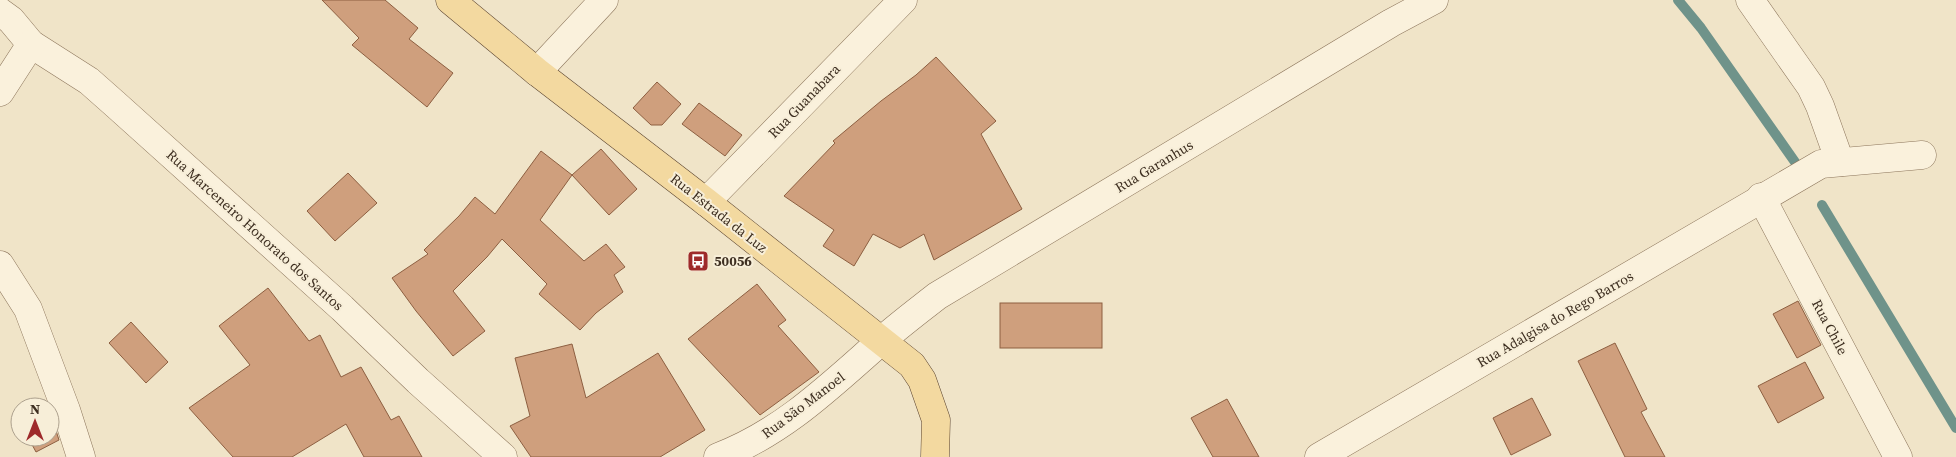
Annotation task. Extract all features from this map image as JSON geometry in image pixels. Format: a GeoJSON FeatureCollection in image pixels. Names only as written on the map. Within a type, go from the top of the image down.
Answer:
{"type":"FeatureCollection","features":[{"type":"Feature","properties":{"kind":"main road","name":"Rua Estrada da Luz"},"geometry":{"type":"LineString","coordinates":[[450,0],[537,72],[706,202],[912,365],[922,380],[936,420],[935,457]]}},
{"type":"Feature","properties":{"kind":"street"},"geometry":{"type":"LineString","coordinates":[[537,72],[604,0]]}},
{"type":"Feature","properties":{"kind":"street","name":"Rua Guanabara"},"geometry":{"type":"LineString","coordinates":[[706,202],[903,0]]}},
{"type":"Feature","properties":{"kind":"street","name":"Rua Garanhus"},"geometry":{"type":"LineString","coordinates":[[881,342],[937,296],[1382,28],[1434,0]]}},
{"type":"Feature","properties":{"kind":"street"},"geometry":{"type":"LineString","coordinates":[[1750,0],[1811,87],[1820,106],[1840,162]]}},
{"type":"Feature","properties":{"kind":"street","name":"Rua Marceneiro Honorato dos Santos"},"geometry":{"type":"LineString","coordinates":[[0,12],[11,20],[31,44],[89,81],[115,104],[342,308],[418,381],[503,457]]}},
{"type":"Feature","properties":{"kind":"street"},"geometry":{"type":"LineString","coordinates":[[0,92],[31,44]]}},
{"type":"Feature","properties":{"kind":"street","name":"Rua Adalgisa do Rego Barros"},"geometry":{"type":"LineString","coordinates":[[1320,457],[1820,164],[1922,155]]}},
{"type":"Feature","properties":{"kind":"street","name":"Rua Chile"},"geometry":{"type":"LineString","coordinates":[[1761,197],[1898,457]]}},
{"type":"Feature","properties":{"kind":"street"},"geometry":{"type":"LineString","coordinates":[[0,265],[28,309],[66,410],[81,457]]}},
{"type":"Feature","properties":{"kind":"street","name":"Rua São Manoel"},"geometry":{"type":"LineString","coordinates":[[718,457],[762,437],[790,418],[842,377],[881,342]]}},
{"type":"Feature","properties":{"kind":"building"},"geometry":{"type":"Polygon","coordinates":[[[322,0],[385,0],[418,28],[409,39],[453,73],[427,107],[352,45],[359,38],[322,0]]]}},
{"type":"Feature","properties":{"kind":"building"},"geometry":{"type":"Polygon","coordinates":[[[936,57],[996,121],[981,134],[1022,209],[934,260],[924,234],[900,248],[873,234],[854,266],[823,246],[834,230],[784,196],[835,143],[833,141],[936,57]]]}},
{"type":"Feature","properties":{"kind":"building"},"geometry":{"type":"Polygon","coordinates":[[[657,82],[681,104],[662,125],[651,125],[633,108],[657,82]]]}},
{"type":"Feature","properties":{"kind":"building"},"geometry":{"type":"Polygon","coordinates":[[[699,103],[742,135],[725,156],[682,124],[699,103]]]}},
{"type":"Feature","properties":{"kind":"building"},"geometry":{"type":"Polygon","coordinates":[[[601,149],[637,189],[609,215],[572,175],[601,149]]]}},
{"type":"Feature","properties":{"kind":"building"},"geometry":{"type":"Polygon","coordinates":[[[541,151],[572,175],[540,220],[584,261],[606,244],[625,267],[614,275],[623,292],[596,313],[580,330],[539,294],[547,284],[502,239],[453,291],[485,331],[453,356],[392,278],[428,254],[424,250],[459,216],[475,197],[495,214],[541,151]]]}},
{"type":"Feature","properties":{"kind":"building"},"geometry":{"type":"Polygon","coordinates":[[[348,173],[377,203],[335,241],[307,211],[348,173]]]}},
{"type":"Feature","properties":{"kind":"building"},"geometry":{"type":"Polygon","coordinates":[[[757,284],[786,320],[778,326],[819,372],[760,415],[688,339],[757,284]]]}},
{"type":"Feature","properties":{"kind":"building"},"geometry":{"type":"Polygon","coordinates":[[[268,288],[309,341],[320,335],[341,377],[361,367],[391,420],[399,416],[422,457],[364,457],[346,424],[292,457],[233,457],[189,408],[250,365],[219,326],[268,288]]]}},
{"type":"Feature","properties":{"kind":"building"},"geometry":{"type":"Polygon","coordinates":[[[1798,301],[1821,345],[1797,358],[1773,314],[1798,301]]]}},
{"type":"Feature","properties":{"kind":"building"},"geometry":{"type":"Polygon","coordinates":[[[1000,303],[1102,303],[1102,348],[1000,348],[1000,303]]]}},
{"type":"Feature","properties":{"kind":"building"},"geometry":{"type":"Polygon","coordinates":[[[131,322],[168,362],[146,383],[109,343],[131,322]]]}},
{"type":"Feature","properties":{"kind":"building"},"geometry":{"type":"Polygon","coordinates":[[[1615,343],[1647,409],[1641,412],[1665,457],[1625,457],[1578,361],[1615,343]]]}},
{"type":"Feature","properties":{"kind":"building"},"geometry":{"type":"Polygon","coordinates":[[[572,344],[586,398],[658,353],[705,430],[660,457],[531,457],[510,426],[530,416],[515,358],[572,344]]]}},
{"type":"Feature","properties":{"kind":"building"},"geometry":{"type":"Polygon","coordinates":[[[1805,362],[1824,398],[1778,423],[1758,386],[1805,362]]]}},
{"type":"Feature","properties":{"kind":"building"},"geometry":{"type":"Polygon","coordinates":[[[1532,398],[1551,435],[1511,455],[1493,418],[1532,398]]]}},
{"type":"Feature","properties":{"kind":"building"},"geometry":{"type":"Polygon","coordinates":[[[1227,399],[1259,457],[1213,457],[1191,418],[1227,399]]]}},
{"type":"Feature","properties":{"kind":"building"},"geometry":{"type":"Polygon","coordinates":[[[33,447],[46,447],[36,452],[33,447]]]}},
{"type":"Feature","properties":{"kind":"waterway"},"geometry":{"type":"LineString","coordinates":[[1678,0],[1701,28],[1802,172]]}},
{"type":"Feature","properties":{"kind":"waterway"},"geometry":{"type":"LineString","coordinates":[[1822,205],[1956,428]]}},
{"type":"Feature","properties":{"kind":"place","name":"50056"},"geometry":{"type":"Point","coordinates":[698,261]}}]}
